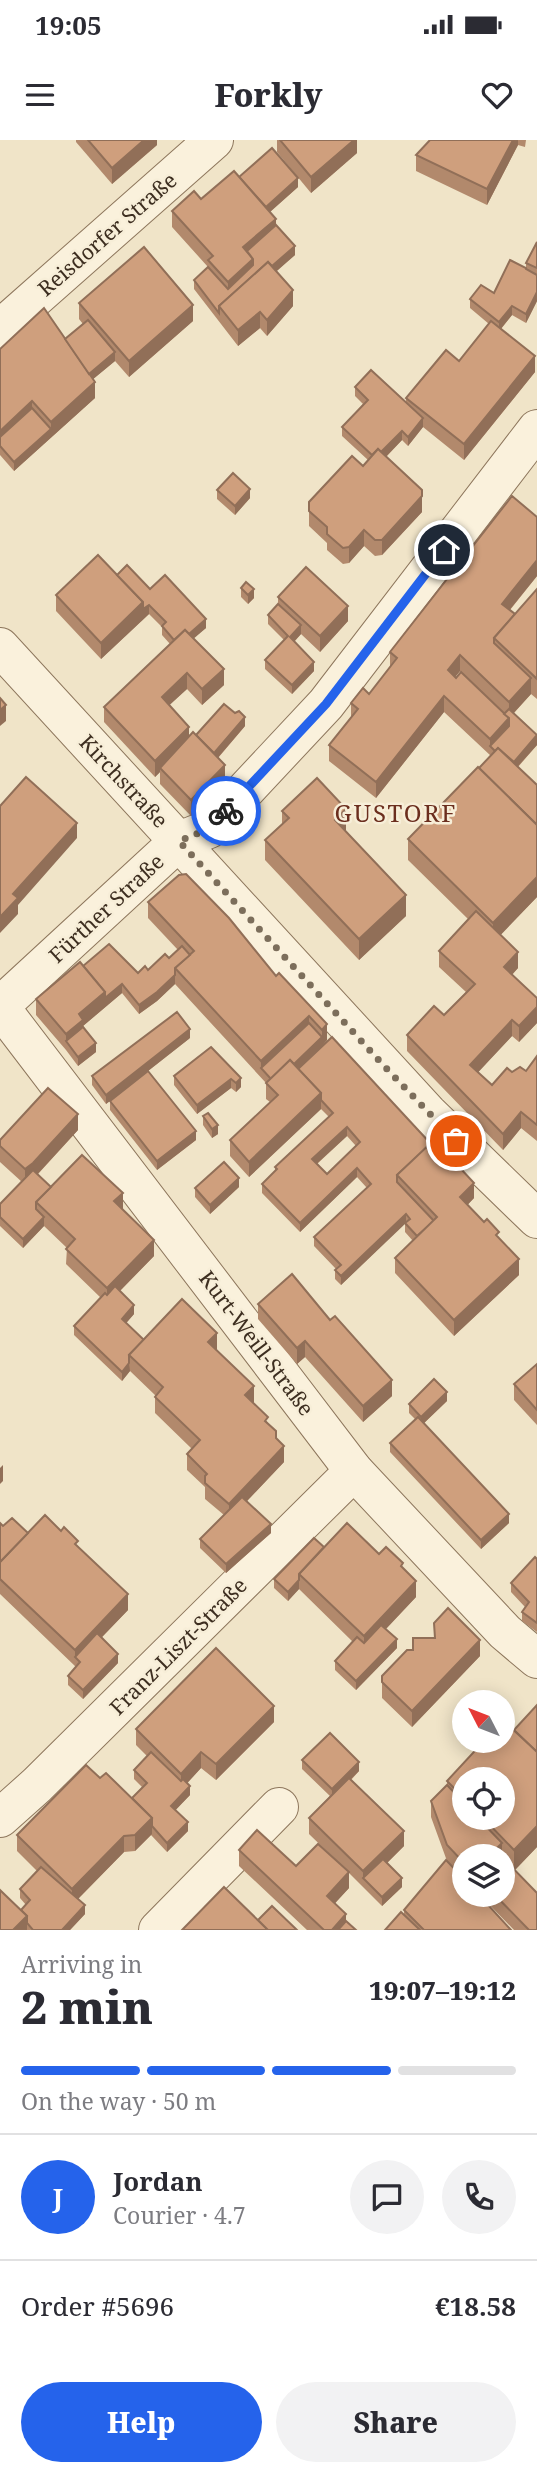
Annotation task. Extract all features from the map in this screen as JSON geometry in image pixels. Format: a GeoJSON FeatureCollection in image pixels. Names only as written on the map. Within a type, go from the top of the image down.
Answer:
{"type":"FeatureCollection","features":[{"type":"Feature","properties":{"kind":"street","name":"Reisdorfer Straße"},"geometry":{"type":"LineString","coordinates":[[0,328],[214,140]]}},
{"type":"Feature","properties":{"kind":"street","name":"Fürther Straße"},"geometry":{"type":"LineString","coordinates":[[0,1007],[179,841],[209,829],[326,704],[537,429]]}},
{"type":"Feature","properties":{"kind":"street","name":"Kirchstraße"},"geometry":{"type":"LineString","coordinates":[[0,647],[428,1113],[537,1219]]}},
{"type":"Feature","properties":{"kind":"street","name":"Kurt-Weill-Straße"},"geometry":{"type":"LineString","coordinates":[[0,1007],[354,1471],[505,1632],[537,1659]]}},
{"type":"Feature","properties":{"kind":"street","name":"Franz-Liszt-Straße"},"geometry":{"type":"LineString","coordinates":[[0,1818],[47,1776],[354,1471]]}},
{"type":"Feature","properties":{"kind":"street"},"geometry":{"type":"LineString","coordinates":[[158,1930],[279,1807]]}},
{"type":"Feature","properties":{"kind":"building"},"geometry":{"type":"Polygon","coordinates":[[[88,140],[144,140],[112,168],[88,140]]]}},
{"type":"Feature","properties":{"kind":"building"},"geometry":{"type":"Polygon","coordinates":[[[280,140],[354,140],[311,177],[280,140]]]}},
{"type":"Feature","properties":{"kind":"building"},"geometry":{"type":"Polygon","coordinates":[[[430,140],[513,140],[487,189],[416,155],[430,140]]]}},
{"type":"Feature","properties":{"kind":"building"},"geometry":{"type":"Polygon","coordinates":[[[272,148],[298,178],[266,207],[239,177],[272,148]]]}},
{"type":"Feature","properties":{"kind":"building"},"geometry":{"type":"Polygon","coordinates":[[[234,171],[276,219],[243,247],[253,259],[228,282],[208,260],[213,256],[172,211],[194,191],[201,199],[234,171]]]}},
{"type":"Feature","properties":{"kind":"building"},"geometry":{"type":"Polygon","coordinates":[[[276,225],[295,246],[272,266],[268,262],[219,306],[219,313],[194,280],[208,267],[228,289],[253,265],[253,259],[247,251],[276,225]]]}},
{"type":"Feature","properties":{"kind":"building"},"geometry":{"type":"Polygon","coordinates":[[[537,242],[537,268],[526,263],[537,242]]]}},
{"type":"Feature","properties":{"kind":"building"},"geometry":{"type":"Polygon","coordinates":[[[144,247],[193,305],[129,361],[79,303],[144,247]]]}},
{"type":"Feature","properties":{"kind":"building"},"geometry":{"type":"Polygon","coordinates":[[[510,260],[537,275],[537,292],[526,314],[512,306],[499,322],[470,299],[481,285],[494,293],[510,260]]]}},
{"type":"Feature","properties":{"kind":"building"},"geometry":{"type":"Polygon","coordinates":[[[268,262],[293,290],[267,320],[260,312],[238,330],[219,306],[268,262]]]}},
{"type":"Feature","properties":{"kind":"building"},"geometry":{"type":"Polygon","coordinates":[[[44,308],[95,382],[51,422],[32,401],[0,431],[0,349],[44,308]]]}},
{"type":"Feature","properties":{"kind":"building"},"geometry":{"type":"Polygon","coordinates":[[[88,320],[115,352],[89,374],[65,339],[88,320]]]}},
{"type":"Feature","properties":{"kind":"building"},"geometry":{"type":"Polygon","coordinates":[[[491,321],[535,356],[464,444],[406,398],[446,350],[459,361],[491,321]]]}},
{"type":"Feature","properties":{"kind":"building"},"geometry":{"type":"Polygon","coordinates":[[[371,370],[423,418],[408,437],[402,431],[381,452],[378,449],[372,455],[342,427],[368,400],[355,387],[371,370]]]}},
{"type":"Feature","properties":{"kind":"building"},"geometry":{"type":"Polygon","coordinates":[[[32,408],[51,429],[14,462],[0,446],[0,437],[32,408]]]}},
{"type":"Feature","properties":{"kind":"building"},"geometry":{"type":"Polygon","coordinates":[[[378,449],[422,490],[422,496],[382,540],[375,540],[364,530],[349,547],[343,548],[327,534],[327,527],[309,511],[309,502],[352,456],[363,466],[378,449]]]}},
{"type":"Feature","properties":{"kind":"building"},"geometry":{"type":"Polygon","coordinates":[[[233,473],[250,489],[235,506],[217,490],[233,473]]]}},
{"type":"Feature","properties":{"kind":"building"},"geometry":{"type":"Polygon","coordinates":[[[512,496],[537,517],[537,560],[502,604],[515,614],[494,638],[494,643],[531,678],[509,702],[460,655],[448,670],[456,678],[461,672],[509,718],[490,739],[444,696],[376,782],[329,745],[358,709],[351,703],[363,688],[369,694],[397,658],[390,652],[512,496]]]}},
{"type":"Feature","properties":{"kind":"building"},"geometry":{"type":"Polygon","coordinates":[[[98,555],[143,602],[101,643],[56,595],[98,555]]]}},
{"type":"Feature","properties":{"kind":"building"},"geometry":{"type":"Polygon","coordinates":[[[127,565],[150,589],[165,575],[206,619],[189,634],[185,630],[174,640],[162,626],[166,622],[149,605],[143,609],[143,602],[117,575],[127,565]]]}},
{"type":"Feature","properties":{"kind":"building"},"geometry":{"type":"Polygon","coordinates":[[[306,567],[348,606],[320,636],[278,597],[306,567]]]}},
{"type":"Feature","properties":{"kind":"building"},"geometry":{"type":"Polygon","coordinates":[[[246,582],[254,589],[248,595],[241,588],[246,582]]]}},
{"type":"Feature","properties":{"kind":"building"},"geometry":{"type":"Polygon","coordinates":[[[537,589],[537,679],[494,638],[537,589]]]}},
{"type":"Feature","properties":{"kind":"building"},"geometry":{"type":"Polygon","coordinates":[[[278,604],[301,625],[290,637],[314,662],[292,685],[265,660],[288,636],[268,615],[278,604]]]}},
{"type":"Feature","properties":{"kind":"building"},"geometry":{"type":"Polygon","coordinates":[[[185,630],[224,669],[202,689],[187,673],[162,697],[189,727],[155,761],[104,707],[185,630]]]}},
{"type":"Feature","properties":{"kind":"building"},"geometry":{"type":"Polygon","coordinates":[[[0,698],[6,705],[0,710],[0,698]]]}},
{"type":"Feature","properties":{"kind":"building"},"geometry":{"type":"Polygon","coordinates":[[[224,704],[245,717],[214,753],[196,735],[224,704]]]}},
{"type":"Feature","properties":{"kind":"building"},"geometry":{"type":"Polygon","coordinates":[[[509,709],[537,735],[514,762],[498,748],[495,751],[490,746],[509,726],[509,718],[504,714],[509,709]]]}},
{"type":"Feature","properties":{"kind":"building"},"geometry":{"type":"Polygon","coordinates":[[[193,732],[225,765],[191,800],[160,768],[193,732]]]}},
{"type":"Feature","properties":{"kind":"building"},"geometry":{"type":"Polygon","coordinates":[[[498,748],[537,785],[537,825],[479,768],[498,748]]]}},
{"type":"Feature","properties":{"kind":"building"},"geometry":{"type":"Polygon","coordinates":[[[478,767],[537,825],[537,877],[493,923],[408,839],[478,767]]]}},
{"type":"Feature","properties":{"kind":"building"},"geometry":{"type":"Polygon","coordinates":[[[26,777],[77,823],[13,894],[18,898],[0,917],[0,806],[26,777]]]}},
{"type":"Feature","properties":{"kind":"building"},"geometry":{"type":"Polygon","coordinates":[[[317,778],[346,809],[335,820],[406,895],[359,939],[265,840],[289,818],[282,811],[317,778]]]}},
{"type":"Feature","properties":{"kind":"building"},"geometry":{"type":"Polygon","coordinates":[[[186,874],[229,918],[276,976],[279,973],[327,1024],[322,1030],[309,1016],[261,1061],[175,968],[194,951],[148,902],[179,875],[186,874]]]}},
{"type":"Feature","properties":{"kind":"building"},"geometry":{"type":"Polygon","coordinates":[[[476,911],[518,952],[504,967],[537,998],[537,1007],[519,1026],[512,1020],[470,1065],[492,1085],[507,1068],[512,1072],[520,1067],[526,1071],[537,1056],[537,1125],[521,1112],[503,1134],[407,1035],[434,1006],[444,1015],[475,984],[439,951],[476,911]]]}},
{"type":"Feature","properties":{"kind":"building"},"geometry":{"type":"Polygon","coordinates":[[[109,944],[138,973],[145,966],[148,970],[165,954],[169,958],[182,946],[190,955],[175,968],[175,975],[139,1005],[122,984],[105,998],[105,992],[83,966],[109,944]]]}},
{"type":"Feature","properties":{"kind":"building"},"geometry":{"type":"Polygon","coordinates":[[[80,962],[105,992],[79,1014],[83,1020],[66,1034],[36,999],[80,962]]]}},
{"type":"Feature","properties":{"kind":"building"},"geometry":{"type":"Polygon","coordinates":[[[177,1012],[190,1029],[106,1095],[92,1076],[177,1012]]]}},
{"type":"Feature","properties":{"kind":"building"},"geometry":{"type":"Polygon","coordinates":[[[309,1023],[322,1037],[294,1064],[290,1060],[271,1079],[261,1068],[309,1023]]]}},
{"type":"Feature","properties":{"kind":"building"},"geometry":{"type":"Polygon","coordinates":[[[83,1027],[96,1043],[78,1057],[66,1041],[83,1027]]]}},
{"type":"Feature","properties":{"kind":"building"},"geometry":{"type":"Polygon","coordinates":[[[332,1037],[431,1144],[397,1175],[397,1182],[434,1221],[417,1236],[405,1223],[410,1219],[406,1214],[341,1276],[335,1270],[341,1265],[314,1237],[371,1184],[357,1168],[300,1223],[262,1184],[277,1169],[275,1167],[333,1113],[321,1100],[321,1093],[298,1069],[332,1037]],[[347,1127],[312,1159],[327,1174],[360,1142],[347,1127]]]}},
{"type":"Feature","properties":{"kind":"building"},"geometry":{"type":"Polygon","coordinates":[[[211,1047],[241,1078],[236,1083],[231,1079],[197,1105],[174,1076],[211,1047]]]}},
{"type":"Feature","properties":{"kind":"building"},"geometry":{"type":"Polygon","coordinates":[[[290,1060],[321,1093],[249,1162],[230,1140],[278,1095],[266,1083],[290,1060]]]}},
{"type":"Feature","properties":{"kind":"building"},"geometry":{"type":"Polygon","coordinates":[[[148,1071],[196,1131],[157,1161],[110,1101],[148,1071]]]}},
{"type":"Feature","properties":{"kind":"building"},"geometry":{"type":"Polygon","coordinates":[[[48,1088],[78,1114],[25,1169],[0,1146],[0,1140],[48,1088]]]}},
{"type":"Feature","properties":{"kind":"building"},"geometry":{"type":"Polygon","coordinates":[[[208,1113],[218,1125],[212,1129],[203,1116],[208,1113]]]}},
{"type":"Feature","properties":{"kind":"building"},"geometry":{"type":"Polygon","coordinates":[[[434,1140],[474,1183],[460,1197],[484,1222],[487,1219],[499,1232],[496,1235],[519,1259],[454,1320],[395,1258],[437,1217],[397,1175],[434,1140]]]}},
{"type":"Feature","properties":{"kind":"building"},"geometry":{"type":"Polygon","coordinates":[[[82,1155],[123,1193],[114,1201],[154,1240],[107,1288],[66,1249],[75,1239],[36,1202],[82,1155]]]}},
{"type":"Feature","properties":{"kind":"building"},"geometry":{"type":"Polygon","coordinates":[[[224,1162],[239,1178],[210,1205],[195,1188],[224,1162]]]}},
{"type":"Feature","properties":{"kind":"building"},"geometry":{"type":"Polygon","coordinates":[[[33,1170],[51,1187],[36,1202],[36,1209],[44,1217],[23,1239],[0,1217],[0,1204],[33,1170]]]}},
{"type":"Feature","properties":{"kind":"building"},"geometry":{"type":"Polygon","coordinates":[[[292,1274],[330,1320],[335,1316],[392,1380],[363,1406],[305,1341],[297,1348],[258,1304],[292,1274]]]}},
{"type":"Feature","properties":{"kind":"building"},"geometry":{"type":"Polygon","coordinates":[[[115,1286],[134,1305],[122,1319],[144,1340],[129,1355],[129,1363],[122,1372],[74,1326],[115,1286]]]}},
{"type":"Feature","properties":{"kind":"building"},"geometry":{"type":"Polygon","coordinates":[[[182,1299],[217,1333],[208,1342],[254,1386],[245,1395],[268,1417],[265,1421],[276,1431],[276,1438],[284,1446],[229,1504],[205,1483],[207,1474],[187,1454],[200,1440],[155,1397],[163,1387],[129,1355],[182,1299]]]}},
{"type":"Feature","properties":{"kind":"building"},"geometry":{"type":"Polygon","coordinates":[[[537,1364],[537,1410],[514,1384],[537,1364]]]}},
{"type":"Feature","properties":{"kind":"building"},"geometry":{"type":"Polygon","coordinates":[[[434,1379],[447,1392],[421,1417],[409,1404],[434,1379]]]}},
{"type":"Feature","properties":{"kind":"building"},"geometry":{"type":"Polygon","coordinates":[[[418,1417],[509,1514],[481,1540],[390,1443],[418,1417]]]}},
{"type":"Feature","properties":{"kind":"building"},"geometry":{"type":"Polygon","coordinates":[[[242,1497],[271,1524],[226,1564],[200,1539],[242,1497]]]}},
{"type":"Feature","properties":{"kind":"building"},"geometry":{"type":"Polygon","coordinates":[[[45,1515],[61,1531],[64,1527],[78,1541],[75,1544],[128,1594],[75,1650],[0,1579],[0,1562],[45,1515]]]}},
{"type":"Feature","properties":{"kind":"building"},"geometry":{"type":"Polygon","coordinates":[[[12,1518],[28,1533],[0,1562],[0,1523],[3,1526],[12,1518]]]}},
{"type":"Feature","properties":{"kind":"building"},"geometry":{"type":"Polygon","coordinates":[[[347,1523],[379,1554],[386,1547],[403,1563],[401,1566],[416,1581],[364,1636],[299,1574],[347,1523]]]}},
{"type":"Feature","properties":{"kind":"building"},"geometry":{"type":"Polygon","coordinates":[[[314,1538],[324,1547],[299,1574],[299,1580],[288,1592],[274,1579],[314,1538]]]}},
{"type":"Feature","properties":{"kind":"building"},"geometry":{"type":"Polygon","coordinates":[[[535,1557],[537,1623],[522,1612],[529,1602],[511,1583],[535,1557]]]}},
{"type":"Feature","properties":{"kind":"building"},"geometry":{"type":"Polygon","coordinates":[[[448,1608],[480,1640],[412,1711],[382,1682],[382,1676],[407,1650],[413,1650],[413,1638],[435,1638],[434,1623],[448,1608]]]}},
{"type":"Feature","properties":{"kind":"building"},"geometry":{"type":"Polygon","coordinates":[[[381,1625],[397,1639],[356,1681],[335,1661],[357,1637],[364,1643],[381,1625]]]}},
{"type":"Feature","properties":{"kind":"building"},"geometry":{"type":"Polygon","coordinates":[[[97,1633],[118,1654],[83,1690],[68,1676],[80,1662],[75,1657],[97,1633]]]}},
{"type":"Feature","properties":{"kind":"building"},"geometry":{"type":"Polygon","coordinates":[[[216,1648],[274,1706],[216,1764],[201,1752],[181,1774],[136,1729],[216,1648]]]}},
{"type":"Feature","properties":{"kind":"building"},"geometry":{"type":"Polygon","coordinates":[[[537,1705],[537,1752],[515,1729],[537,1705]]]}},
{"type":"Feature","properties":{"kind":"building"},"geometry":{"type":"Polygon","coordinates":[[[515,1731],[537,1752],[537,1826],[515,1849],[515,1844],[508,1844],[495,1830],[515,1830],[515,1767],[460,1767],[472,1754],[514,1754],[515,1731]]]}},
{"type":"Feature","properties":{"kind":"building"},"geometry":{"type":"Polygon","coordinates":[[[330,1733],[359,1762],[332,1789],[302,1760],[330,1733]]]}},
{"type":"Feature","properties":{"kind":"building"},"geometry":{"type":"Polygon","coordinates":[[[151,1752],[181,1781],[183,1779],[190,1786],[171,1806],[188,1822],[167,1843],[152,1826],[152,1818],[132,1798],[147,1783],[134,1770],[151,1752]]]}},
{"type":"Feature","properties":{"kind":"building"},"geometry":{"type":"Polygon","coordinates":[[[86,1765],[100,1778],[106,1773],[152,1818],[135,1835],[124,1836],[72,1889],[17,1835],[86,1765]]]}},
{"type":"Feature","properties":{"kind":"building"},"geometry":{"type":"Polygon","coordinates":[[[349,1778],[404,1831],[363,1871],[309,1818],[349,1778]]]}},
{"type":"Feature","properties":{"kind":"building"},"geometry":{"type":"Polygon","coordinates":[[[447,1785],[452,1790],[452,1830],[490,1830],[502,1843],[452,1844],[452,1850],[447,1845],[431,1801],[447,1785]]]}},
{"type":"Feature","properties":{"kind":"building"},"geometry":{"type":"Polygon","coordinates":[[[257,1830],[296,1866],[318,1844],[349,1872],[327,1896],[346,1914],[332,1930],[324,1930],[239,1850],[257,1830]]]}},
{"type":"Feature","properties":{"kind":"building"},"geometry":{"type":"Polygon","coordinates":[[[383,1859],[402,1878],[382,1897],[363,1878],[383,1859]]]}},
{"type":"Feature","properties":{"kind":"building"},"geometry":{"type":"Polygon","coordinates":[[[446,1860],[452,1866],[452,1907],[490,1907],[511,1930],[424,1930],[404,1910],[446,1860]]]}},
{"type":"Feature","properties":{"kind":"building"},"geometry":{"type":"Polygon","coordinates":[[[41,1867],[85,1905],[62,1930],[33,1930],[21,1910],[30,1900],[20,1889],[41,1867]]]}},
{"type":"Feature","properties":{"kind":"building"},"geometry":{"type":"Polygon","coordinates":[[[515,1870],[537,1893],[537,1930],[529,1930],[507,1907],[515,1907],[515,1870]]]}},
{"type":"Feature","properties":{"kind":"building"},"geometry":{"type":"Polygon","coordinates":[[[224,1887],[268,1930],[182,1930],[224,1887]]]}},
{"type":"Feature","properties":{"kind":"building"},"geometry":{"type":"Polygon","coordinates":[[[0,1890],[27,1916],[13,1930],[0,1930],[0,1890]]]}},
{"type":"Feature","properties":{"kind":"building"},"geometry":{"type":"Polygon","coordinates":[[[272,1906],[297,1930],[268,1930],[258,1920],[272,1906]]]}},
{"type":"Feature","properties":{"kind":"building"},"geometry":{"type":"Polygon","coordinates":[[[401,1912],[420,1930],[385,1930],[401,1912]]]}},
{"type":"Feature","properties":{"kind":"building"},"geometry":{"type":"Polygon","coordinates":[[[346,1921],[356,1930],[338,1930],[346,1921]]]}},
{"type":"Feature","properties":{"kind":"way so far"},"geometry":{"type":"LineString","coordinates":[[226,811],[209,829],[179,841],[456,1141]]}},
{"type":"Feature","properties":{"kind":"district","name":"GUSTORF"},"geometry":{"type":"Point","coordinates":[396,812]}},
{"type":"Feature","properties":{"kind":"route"},"geometry":{"type":"LineString","coordinates":[[226,811],[326,704],[444,550]]}}]}
